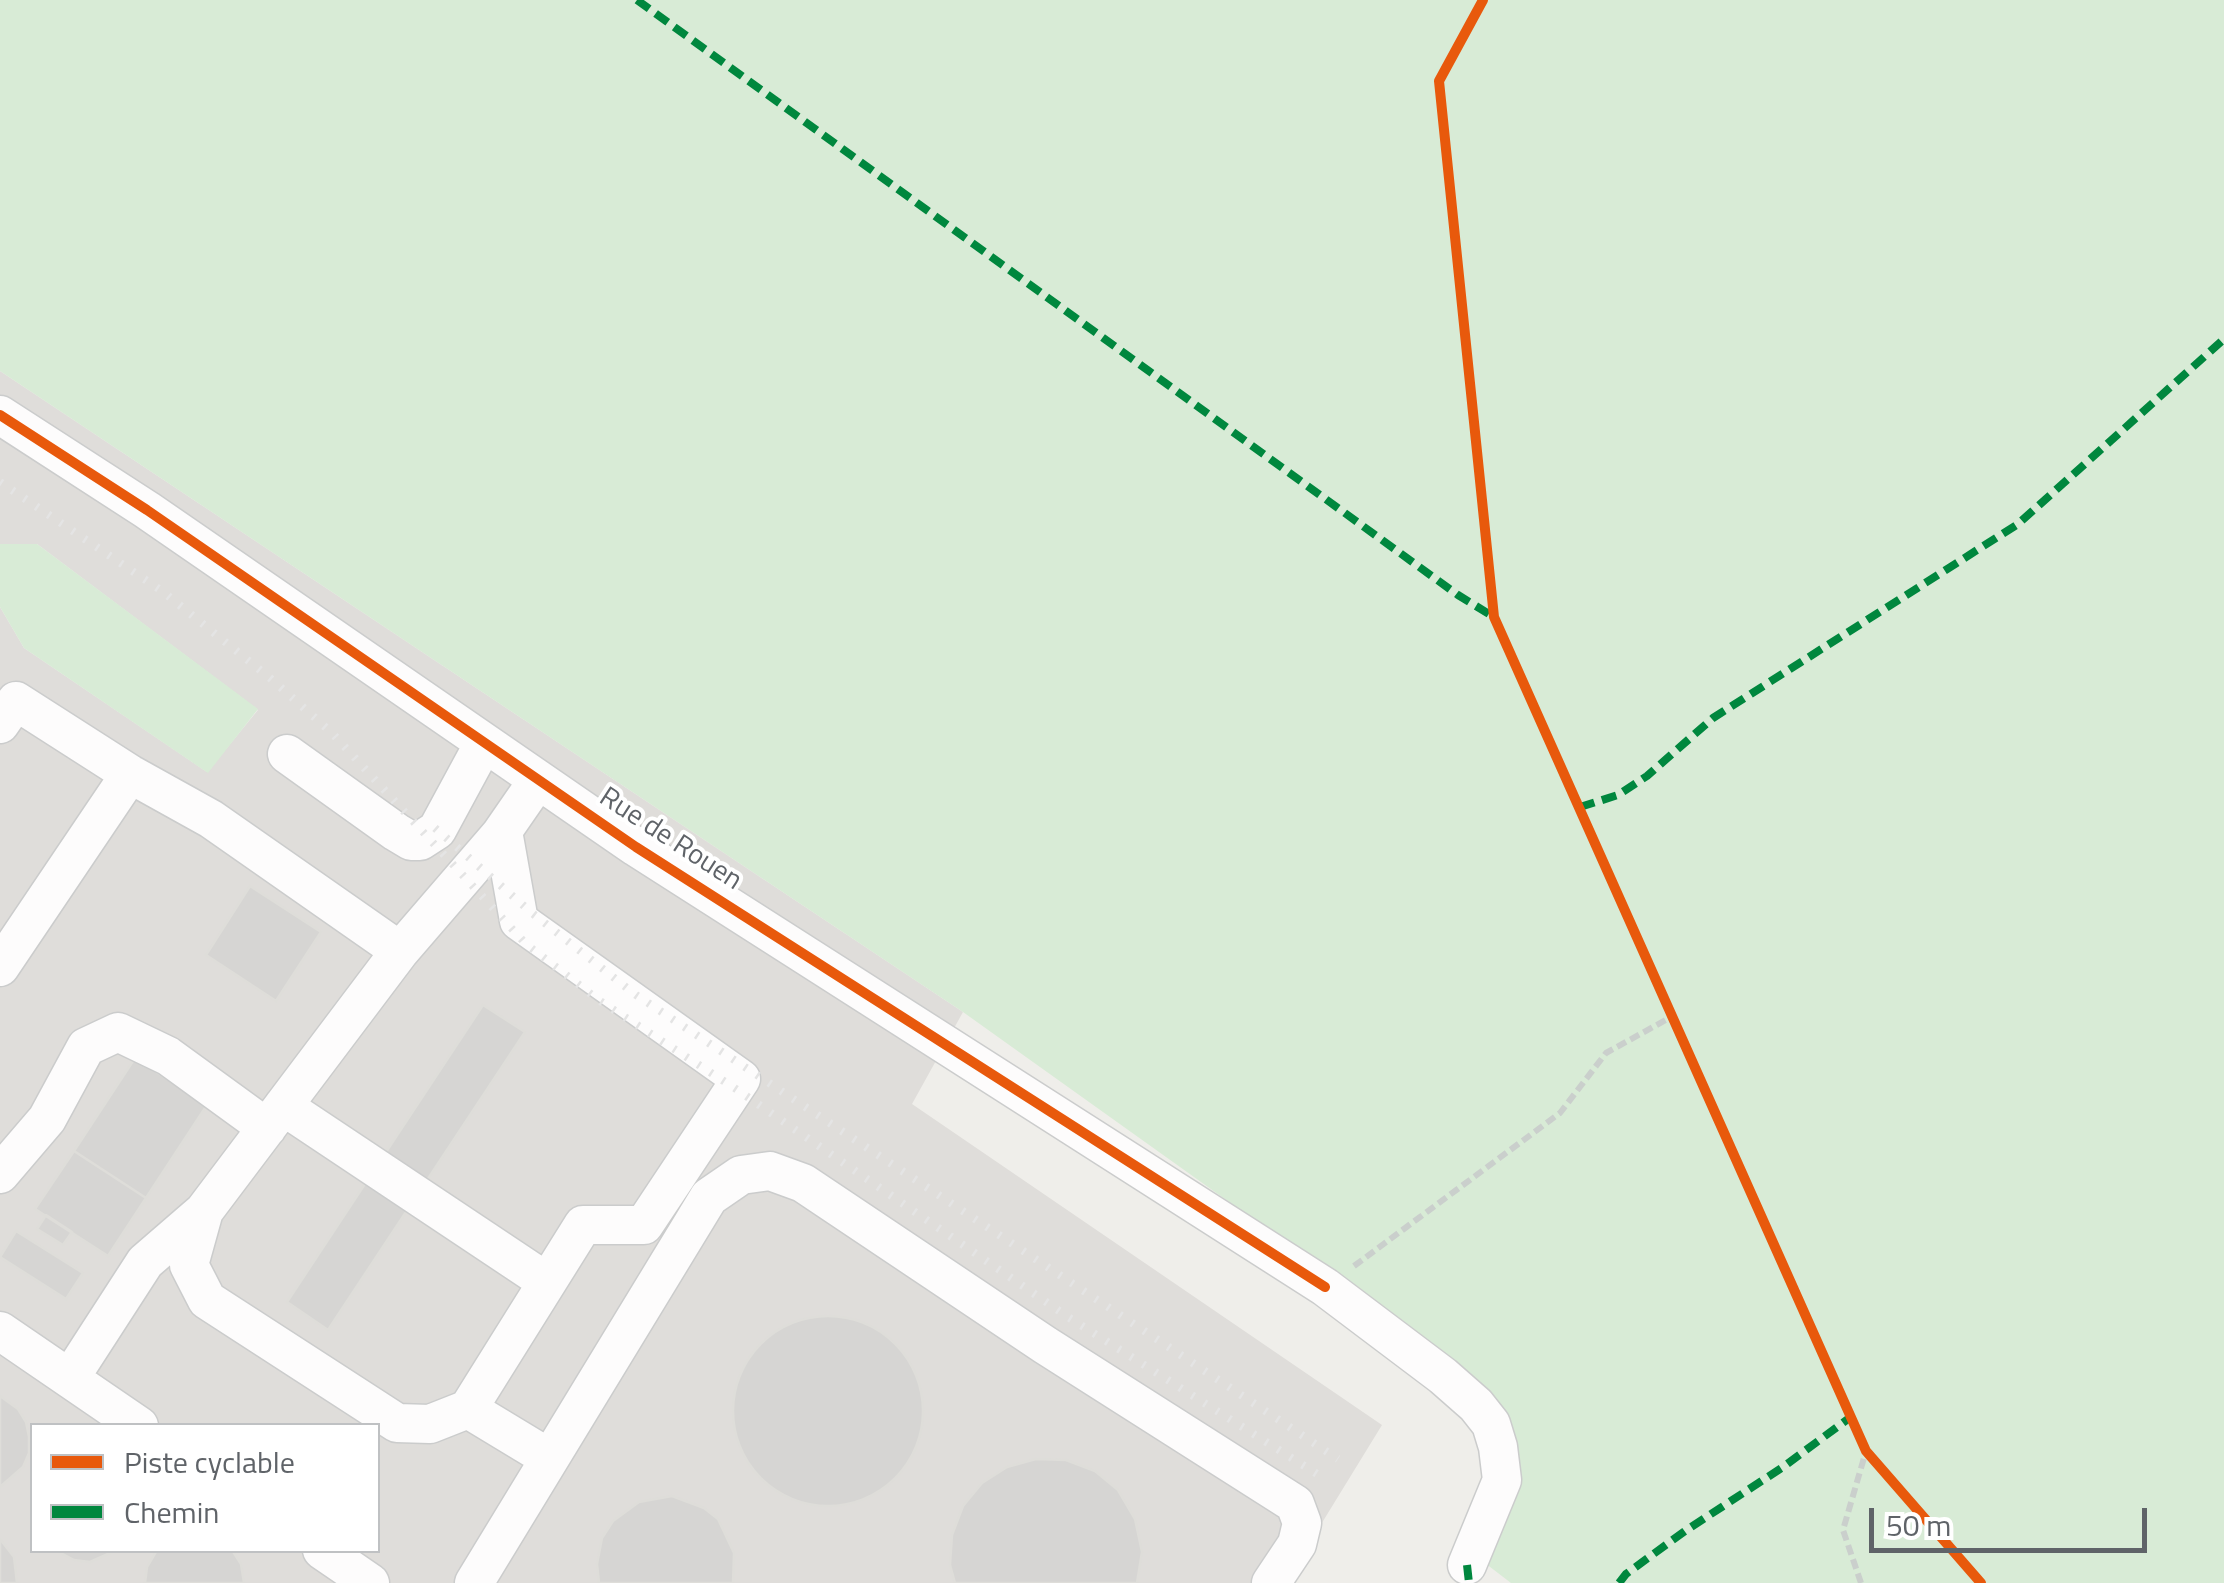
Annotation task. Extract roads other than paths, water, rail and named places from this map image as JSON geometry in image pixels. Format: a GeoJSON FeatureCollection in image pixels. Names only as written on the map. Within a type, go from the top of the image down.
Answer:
{"type":"FeatureCollection","features":[{"type":"Feature","properties":{"kind":"street","name":"Rue de Rouen"},"geometry":{"type":"LineString","coordinates":[[0,415],[147,510],[538,780],[1325,1287],[1443,1376],[1491,1424],[1498,1447],[1502,1480],[1467,1565]]}},
{"type":"Feature","properties":{"kind":"street"},"geometry":{"type":"LineString","coordinates":[[5,704],[211,820],[400,951]]}},
{"type":"Feature","properties":{"kind":"street"},"geometry":{"type":"LineString","coordinates":[[287,754],[396,832],[411,841],[420,841],[437,830],[484,743]]}},
{"type":"Feature","properties":{"kind":"street"},"geometry":{"type":"LineString","coordinates":[[0,968],[130,774]]}},
{"type":"Feature","properties":{"kind":"street"},"geometry":{"type":"LineString","coordinates":[[70,1378],[145,1262],[204,1211],[400,951],[503,831],[538,780]]}},
{"type":"Feature","properties":{"kind":"street"},"geometry":{"type":"LineString","coordinates":[[503,831],[519,921],[742,1078],[644,1225]]}},
{"type":"Feature","properties":{"kind":"street"},"geometry":{"type":"LineString","coordinates":[[0,1174],[47,1118],[86,1048],[118,1032],[275,1117],[547,1282]]}},
{"type":"Feature","properties":{"kind":"street"},"geometry":{"type":"LineString","coordinates":[[474,1583],[709,1197],[741,1175],[770,1171],[803,1183],[1045,1345],[1295,1504],[1302,1523],[1296,1544],[1271,1583]]}},
{"type":"Feature","properties":{"kind":"street"},"geometry":{"type":"LineString","coordinates":[[204,1211],[189,1264],[206,1300],[397,1423],[430,1424],[468,1409],[583,1224],[644,1225],[677,1246]]}},
{"type":"Feature","properties":{"kind":"street"},"geometry":{"type":"LineString","coordinates":[[0,1331],[135,1423]]}},
{"type":"Feature","properties":{"kind":"street"},"geometry":{"type":"LineString","coordinates":[[468,1409],[549,1458]]}},
{"type":"Feature","properties":{"kind":"street"},"geometry":{"type":"LineString","coordinates":[[326,1553],[370,1583]]}},
{"type":"Feature","properties":{"kind":"railway"},"geometry":{"type":"LineString","coordinates":[[0,482],[162,591],[270,678],[332,733],[526,944],[600,1001],[736,1089],[1068,1317],[1325,1479]]}},
{"type":"Feature","properties":{"kind":"railway"},"geometry":{"type":"LineString","coordinates":[[435,828],[532,913],[636,995],[1338,1459]]}}]}
